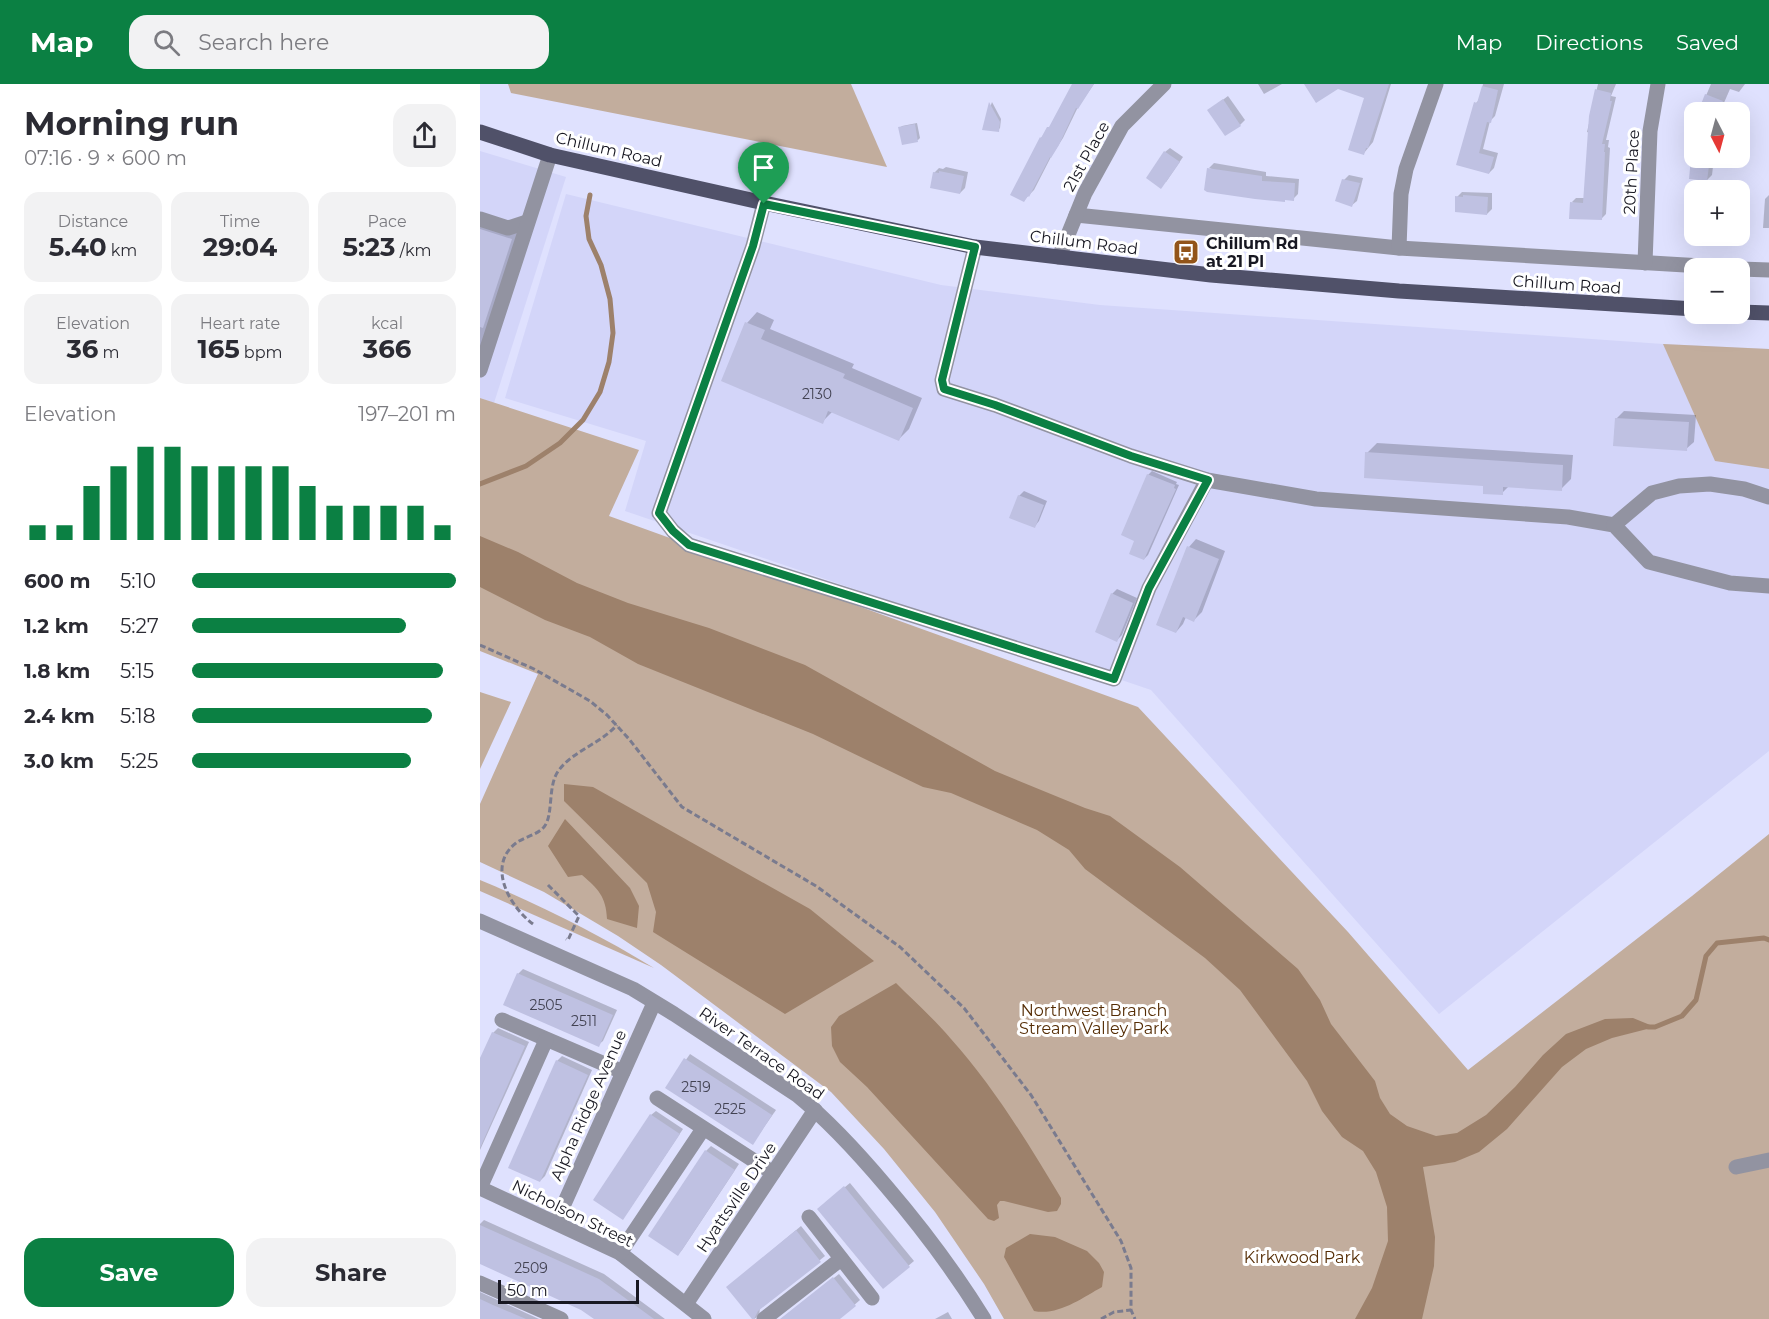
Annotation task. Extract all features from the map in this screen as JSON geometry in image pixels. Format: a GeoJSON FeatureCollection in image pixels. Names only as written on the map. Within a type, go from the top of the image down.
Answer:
{"type":"FeatureCollection","features":[{"type":"Feature","properties":{"kind":"main road","name":"Chillum Road"},"geometry":{"type":"LineString","coordinates":[[480,132],[550,154],[764,204],[975,247],[1211,275],[1399,291],[1684,308]]}},
{"type":"Feature","properties":{"kind":"main road"},"geometry":{"type":"LineString","coordinates":[[1750,312],[1769,313]]}},
{"type":"Feature","properties":{"kind":"street","name":"21st Place"},"geometry":{"type":"LineString","coordinates":[[1059,257],[1084,193],[1122,126],[1164,84]]}},
{"type":"Feature","properties":{"kind":"street"},"geometry":{"type":"LineString","coordinates":[[1399,248],[1401,194],[1406,169],[1436,84]]}},
{"type":"Feature","properties":{"kind":"street","name":"20th Place"},"geometry":{"type":"LineString","coordinates":[[1646,263],[1650,131],[1658,84]]}},
{"type":"Feature","properties":{"kind":"street"},"geometry":{"type":"LineString","coordinates":[[480,370],[550,154]]}},
{"type":"Feature","properties":{"kind":"street"},"geometry":{"type":"LineString","coordinates":[[764,204],[753,246],[659,513],[673,531],[689,545],[1114,679],[1149,588],[1208,480]]}},
{"type":"Feature","properties":{"kind":"street","name":"Chillum Road"},"geometry":{"type":"LineString","coordinates":[[1076,215],[1399,248],[1684,265]]}},
{"type":"Feature","properties":{"kind":"street"},"geometry":{"type":"LineString","coordinates":[[480,219],[508,228],[527,222]]}},
{"type":"Feature","properties":{"kind":"street"},"geometry":{"type":"LineString","coordinates":[[975,247],[942,380],[944,389],[995,405],[1131,456],[1208,480],[1316,499],[1568,518],[1614,525],[1649,562],[1730,583],[1769,586]]}},
{"type":"Feature","properties":{"kind":"street","name":"Chillum Road"},"geometry":{"type":"LineString","coordinates":[[1750,269],[1769,270]]}},
{"type":"Feature","properties":{"kind":"street"},"geometry":{"type":"LineString","coordinates":[[1614,525],[1652,493],[1679,486],[1710,484],[1744,489],[1769,497]]}},
{"type":"Feature","properties":{"kind":"street","name":"River Terrace Road"},"geometry":{"type":"LineString","coordinates":[[480,921],[633,989],[797,1095],[854,1148],[902,1205],[941,1255],[984,1319]]}},
{"type":"Feature","properties":{"kind":"street","name":"Alpha Ridge Avenue"},"geometry":{"type":"LineString","coordinates":[[556,1222],[654,1002]]}},
{"type":"Feature","properties":{"kind":"street"},"geometry":{"type":"LineString","coordinates":[[502,1020],[622,1072]]}},
{"type":"Feature","properties":{"kind":"street"},"geometry":{"type":"LineString","coordinates":[[480,1188],[546,1040]]}},
{"type":"Feature","properties":{"kind":"street"},"geometry":{"type":"LineString","coordinates":[[657,1098],[773,1173]]}},
{"type":"Feature","properties":{"kind":"street","name":"Hyattsville Drive"},"geometry":{"type":"LineString","coordinates":[[686,1304],[815,1110]]}},
{"type":"Feature","properties":{"kind":"street"},"geometry":{"type":"LineString","coordinates":[[620,1253],[703,1129]]}},
{"type":"Feature","properties":{"kind":"street"},"geometry":{"type":"LineString","coordinates":[[1736,1167],[1769,1160]]}},
{"type":"Feature","properties":{"kind":"street","name":"Nicholson Street"},"geometry":{"type":"LineString","coordinates":[[480,1188],[620,1253],[704,1319]]}},
{"type":"Feature","properties":{"kind":"street"},"geometry":{"type":"LineString","coordinates":[[809,1217],[872,1299]]}},
{"type":"Feature","properties":{"kind":"street"},"geometry":{"type":"LineString","coordinates":[[764,1319],[841,1259]]}},
{"type":"Feature","properties":{"kind":"street"},"geometry":{"type":"LineString","coordinates":[[480,1283],[561,1319]]}},
{"type":"Feature","properties":{"kind":"path"},"geometry":{"type":"LineString","coordinates":[[480,645],[534,669],[590,701],[616,725],[682,807],[816,886],[900,947],[964,1008],[1031,1095],[1121,1241],[1131,1268],[1131,1310],[1135,1319]]}},
{"type":"Feature","properties":{"kind":"path"},"geometry":{"type":"LineString","coordinates":[[541,928],[531,924],[509,896],[501,874],[505,858],[509,850],[517,843],[544,827],[558,771],[569,760],[609,733],[616,725]]}},
{"type":"Feature","properties":{"kind":"path"},"geometry":{"type":"LineString","coordinates":[[548,885],[579,916],[568,940],[559,936]]}},
{"type":"Feature","properties":{"kind":"path"},"geometry":{"type":"LineString","coordinates":[[1101,1319],[1114,1312],[1131,1310]]}},
{"type":"Feature","properties":{"kind":"shaded area"},"geometry":{"type":"Polygon","coordinates":[[[480,151],[566,177],[494,403],[480,398],[480,151]]]}},
{"type":"Feature","properties":{"kind":"shaded area"},"geometry":{"type":"Polygon","coordinates":[[[566,194],[941,285],[1100,305],[1663,344],[1769,349],[1769,751],[1439,1014],[1151,690],[625,511],[646,441],[505,398],[566,194]]]}},
{"type":"Feature","properties":{"kind":"shaded area"},"geometry":{"type":"Polygon","coordinates":[[[480,536],[518,552],[577,583],[628,603],[709,628],[805,665],[995,771],[1110,816],[1180,867],[1298,969],[1320,1000],[1331,1024],[1375,1081],[1380,1098],[1390,1114],[1407,1126],[1436,1136],[1457,1133],[1486,1115],[1566,1034],[1605,1019],[1633,1018],[1655,1027],[1612,1038],[1586,1049],[1562,1067],[1507,1129],[1479,1152],[1455,1162],[1423,1167],[1435,1237],[1434,1266],[1422,1319],[1355,1319],[1372,1288],[1388,1241],[1387,1207],[1376,1172],[1363,1151],[1342,1137],[1322,1111],[1307,1081],[1240,990],[1205,958],[1085,869],[1069,850],[1037,830],[951,793],[923,787],[813,734],[638,664],[590,637],[545,620],[480,587],[480,536]]]}},
{"type":"Feature","properties":{"kind":"shaded area"},"geometry":{"type":"Polygon","coordinates":[[[564,784],[593,787],[810,909],[874,961],[785,1014],[653,932],[656,912],[647,883],[564,801],[564,784]]]}},
{"type":"Feature","properties":{"kind":"shaded area"},"geometry":{"type":"Polygon","coordinates":[[[565,819],[630,888],[639,906],[637,928],[607,919],[605,904],[597,889],[582,875],[568,877],[548,846],[565,819]]]}},
{"type":"Feature","properties":{"kind":"shaded area"},"geometry":{"type":"Polygon","coordinates":[[[896,983],[967,1057],[996,1096],[1061,1198],[1057,1211],[1048,1212],[1000,1201],[997,1205],[999,1218],[994,1221],[988,1219],[867,1087],[840,1062],[832,1046],[831,1027],[839,1016],[896,983]]]}},
{"type":"Feature","properties":{"kind":"shaded area"},"geometry":{"type":"Polygon","coordinates":[[[1030,1234],[1055,1237],[1087,1251],[1104,1272],[1102,1287],[1061,1309],[1034,1311],[1004,1257],[1006,1248],[1030,1234]]]}},
{"type":"Feature","properties":{"kind":"green space"},"geometry":{"type":"Polygon","coordinates":[[[508,84],[851,84],[887,167],[511,93],[508,84]]]}},
{"type":"Feature","properties":{"kind":"green space"},"geometry":{"type":"Polygon","coordinates":[[[1663,344],[1769,349],[1769,469],[1715,461],[1663,344]]]}},
{"type":"Feature","properties":{"kind":"green space","name":"Northwest Branch Stream Valley Park"},"geometry":{"type":"Polygon","coordinates":[[[480,398],[639,450],[609,516],[1138,707],[1348,932],[1468,1070],[1769,834],[1769,1319],[1004,1319],[984,1284],[935,1212],[884,1149],[831,1092],[661,965],[618,936],[544,892],[480,862],[480,804],[538,674],[480,651],[480,398]]]}},
{"type":"Feature","properties":{"kind":"green space"},"geometry":{"type":"Polygon","coordinates":[[[480,692],[511,702],[480,769],[480,692]]]}},
{"type":"Feature","properties":{"kind":"green space"},"geometry":{"type":"Polygon","coordinates":[[[480,880],[612,943],[654,968],[480,891],[480,880]]]}},
{"type":"Feature","properties":{"kind":"building"},"geometry":{"type":"Polygon","coordinates":[[[1072,84],[1094,84],[1078,109],[1076,108],[1059,145],[1024,202],[1010,195],[1040,137],[1049,127],[1072,84]]]}},
{"type":"Feature","properties":{"kind":"building"},"geometry":{"type":"Polygon","coordinates":[[[1304,84],[1389,84],[1364,155],[1348,150],[1364,98],[1338,89],[1316,103],[1304,84]]]}},
{"type":"Feature","properties":{"kind":"building"},"geometry":{"type":"Polygon","coordinates":[[[1482,86],[1498,90],[1491,123],[1487,122],[1479,153],[1494,157],[1489,174],[1456,165],[1474,102],[1477,103],[1482,86]]]}},
{"type":"Feature","properties":{"kind":"building"},"geometry":{"type":"Polygon","coordinates":[[[1595,89],[1611,93],[1610,101],[1612,101],[1602,144],[1605,144],[1605,152],[1602,220],[1569,219],[1570,202],[1583,203],[1589,116],[1595,89]]]}},
{"type":"Feature","properties":{"kind":"building"},"geometry":{"type":"Polygon","coordinates":[[[1705,94],[1723,101],[1723,102],[1702,102],[1705,94]]]}},
{"type":"Feature","properties":{"kind":"building"},"geometry":{"type":"Polygon","coordinates":[[[1223,99],[1241,126],[1225,136],[1207,110],[1223,99]]]}},
{"type":"Feature","properties":{"kind":"building"},"geometry":{"type":"Polygon","coordinates":[[[989,102],[1000,122],[999,132],[982,130],[989,102]]]}},
{"type":"Feature","properties":{"kind":"building"},"geometry":{"type":"Polygon","coordinates":[[[915,124],[918,142],[902,145],[898,127],[915,124]]]}},
{"type":"Feature","properties":{"kind":"building"},"geometry":{"type":"Polygon","coordinates":[[[1164,151],[1180,162],[1161,189],[1146,178],[1164,151]]]}},
{"type":"Feature","properties":{"kind":"building"},"geometry":{"type":"Polygon","coordinates":[[[1207,168],[1262,176],[1262,181],[1295,183],[1294,201],[1255,199],[1207,192],[1204,190],[1207,168]]]}},
{"type":"Feature","properties":{"kind":"building"},"geometry":{"type":"Polygon","coordinates":[[[1690,168],[1709,168],[1707,180],[1689,179],[1690,168]]]}},
{"type":"Feature","properties":{"kind":"building"},"geometry":{"type":"Polygon","coordinates":[[[939,171],[964,176],[960,194],[930,188],[933,172],[939,173],[939,171]]]}},
{"type":"Feature","properties":{"kind":"building"},"geometry":{"type":"Polygon","coordinates":[[[1342,179],[1360,183],[1352,207],[1335,201],[1342,179]]]}},
{"type":"Feature","properties":{"kind":"building"},"geometry":{"type":"Polygon","coordinates":[[[1463,195],[1488,197],[1487,215],[1455,212],[1455,196],[1463,197],[1463,195]]]}},
{"type":"Feature","properties":{"kind":"building"},"geometry":{"type":"Polygon","coordinates":[[[480,229],[512,239],[483,328],[480,327],[480,229]]]}},
{"type":"Feature","properties":{"kind":"building"},"geometry":{"type":"Polygon","coordinates":[[[745,322],[765,330],[761,339],[845,374],[843,378],[913,408],[899,441],[828,411],[823,424],[721,381],[745,322]]]}},
{"type":"Feature","properties":{"kind":"building"},"geometry":{"type":"Polygon","coordinates":[[[1615,418],[1689,422],[1687,451],[1613,446],[1615,418]]]}},
{"type":"Feature","properties":{"kind":"building"},"geometry":{"type":"Polygon","coordinates":[[[1365,452],[1563,465],[1562,491],[1503,487],[1503,495],[1483,494],[1483,486],[1364,478],[1365,452]]]}},
{"type":"Feature","properties":{"kind":"building"},"geometry":{"type":"Polygon","coordinates":[[[1147,474],[1175,485],[1176,489],[1144,560],[1129,554],[1134,541],[1121,535],[1147,474]]]}},
{"type":"Feature","properties":{"kind":"building"},"geometry":{"type":"Polygon","coordinates":[[[1018,495],[1044,505],[1035,528],[1009,518],[1018,495]]]}},
{"type":"Feature","properties":{"kind":"building"},"geometry":{"type":"Polygon","coordinates":[[[1187,546],[1219,559],[1194,622],[1183,617],[1176,633],[1156,625],[1187,546]]]}},
{"type":"Feature","properties":{"kind":"building"},"geometry":{"type":"Polygon","coordinates":[[[1111,593],[1133,603],[1117,642],[1095,632],[1111,593]]]}},
{"type":"Feature","properties":{"kind":"building"},"geometry":{"type":"Polygon","coordinates":[[[517,973],[613,1015],[599,1047],[503,1005],[517,973]]]}},
{"type":"Feature","properties":{"kind":"building"},"geometry":{"type":"Polygon","coordinates":[[[492,1032],[525,1046],[480,1148],[480,1058],[492,1032]]]}},
{"type":"Feature","properties":{"kind":"building"},"geometry":{"type":"Polygon","coordinates":[[[684,1058],[772,1115],[753,1145],[665,1088],[684,1058]]]}},
{"type":"Feature","properties":{"kind":"building"},"geometry":{"type":"Polygon","coordinates":[[[556,1060],[588,1075],[540,1182],[508,1168],[556,1060]]]}},
{"type":"Feature","properties":{"kind":"building"},"geometry":{"type":"Polygon","coordinates":[[[650,1114],[680,1134],[623,1220],[593,1200],[650,1114]]]}},
{"type":"Feature","properties":{"kind":"building"},"geometry":{"type":"Polygon","coordinates":[[[705,1150],[735,1170],[678,1256],[648,1236],[705,1150]]]}},
{"type":"Feature","properties":{"kind":"building"},"geometry":{"type":"Polygon","coordinates":[[[844,1186],[910,1267],[883,1289],[817,1209],[844,1186]]]}},
{"type":"Feature","properties":{"kind":"building"},"geometry":{"type":"Polygon","coordinates":[[[480,1225],[599,1279],[654,1319],[594,1319],[581,1310],[480,1264],[480,1225]]]}},
{"type":"Feature","properties":{"kind":"building"},"geometry":{"type":"Polygon","coordinates":[[[796,1230],[821,1262],[758,1311],[752,1319],[726,1287],[796,1230]]]}},
{"type":"Feature","properties":{"kind":"building"},"geometry":{"type":"Polygon","coordinates":[[[833,1277],[856,1306],[840,1319],[780,1319],[833,1277]]]}},
{"type":"Feature","properties":{"kind":"building"},"geometry":{"type":"Polygon","coordinates":[[[480,1299],[493,1305],[526,1319],[480,1319],[480,1299]]]}},
{"type":"Feature","properties":{"kind":"waterway"},"geometry":{"type":"LineString","coordinates":[[480,484],[526,466],[560,443],[583,420],[600,392],[609,362],[613,333],[610,299],[601,265],[589,239],[586,216],[590,195]]}},
{"type":"Feature","properties":{"kind":"waterway"},"geometry":{"type":"LineString","coordinates":[[1648,1027],[1655,1027],[1682,1016],[1696,1000],[1706,956],[1717,943],[1764,938],[1769,940]]}},
{"type":"Feature","properties":{"kind":"place","name":"Chillum Rd at 21 Pl"},"geometry":{"type":"Point","coordinates":[1186,252]}},
{"type":"Feature","properties":{"kind":"route"},"geometry":{"type":"LineString","coordinates":[[764,204],[975,247],[942,380],[944,389],[995,405],[1131,456],[1208,480],[1149,588],[1114,679],[689,545],[673,531],[659,513],[753,246],[764,204]]}},
{"type":"Feature","properties":{"kind":"park label","name":"Kirkwood Park"},"geometry":{"type":"Point","coordinates":[1302,1257]}}]}
